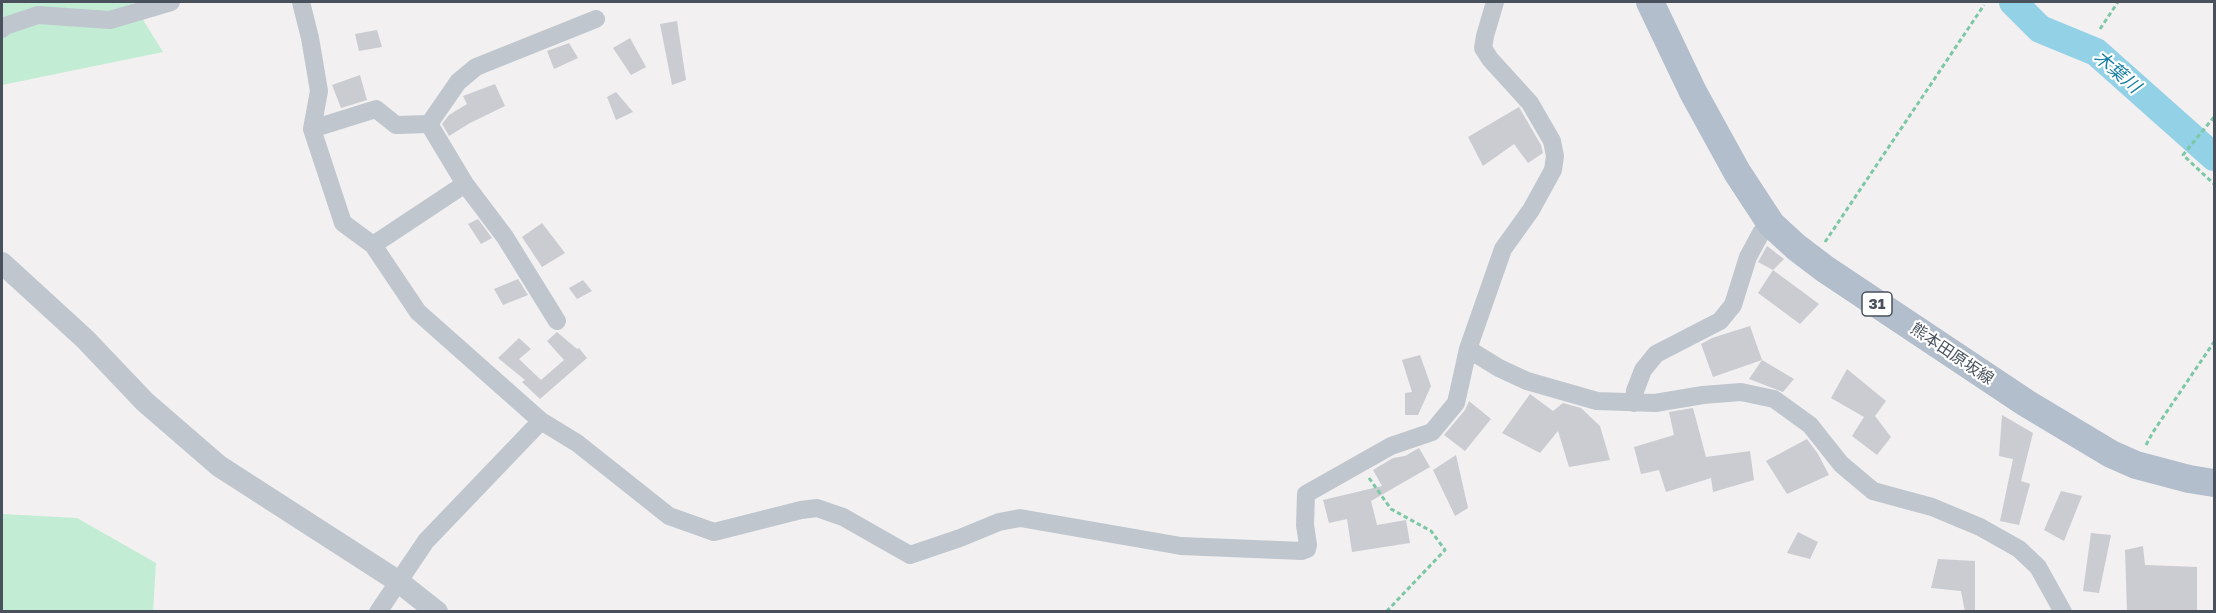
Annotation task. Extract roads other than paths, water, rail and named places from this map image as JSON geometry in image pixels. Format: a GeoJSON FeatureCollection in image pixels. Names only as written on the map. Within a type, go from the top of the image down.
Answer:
{"type":"FeatureCollection","features":[{"type":"Feature","properties":{"kind":"main road","name":"熊本田原坂線"},"geometry":{"type":"LineString","coordinates":[[1650,2],[1694,92],[1737,172],[1771,224],[1812,261],[2026,403],[2111,454],[2136,465],[2214,483]]}},
{"type":"Feature","properties":{"kind":"street"},"geometry":{"type":"LineString","coordinates":[[2,29],[38,15],[110,20],[171,2]]}},
{"type":"Feature","properties":{"kind":"street"},"geometry":{"type":"LineString","coordinates":[[302,2],[319,91],[312,129],[344,223],[373,244],[418,312],[541,422],[577,443],[669,516],[714,532],[817,508],[843,517],[910,555],[999,522],[1020,519],[1182,546],[1302,551],[1307,549],[1308,545],[1305,525],[1306,494],[1391,446],[1432,432],[1456,404],[1468,349],[1503,249],[1537,200],[1553,170],[1555,156],[1552,141],[1530,103],[1490,59],[1483,48],[1495,2]]}},
{"type":"Feature","properties":{"kind":"street"},"geometry":{"type":"LineString","coordinates":[[429,124],[458,82],[476,67],[596,19]]}},
{"type":"Feature","properties":{"kind":"street"},"geometry":{"type":"LineString","coordinates":[[312,129],[376,109],[396,125],[429,124]]}},
{"type":"Feature","properties":{"kind":"street"},"geometry":{"type":"LineString","coordinates":[[429,124],[465,184],[505,237],[557,321]]}},
{"type":"Feature","properties":{"kind":"street"},"geometry":{"type":"LineString","coordinates":[[373,244],[465,184]]}},
{"type":"Feature","properties":{"kind":"street"},"geometry":{"type":"LineString","coordinates":[[1634,403],[1635,391],[1643,370],[1656,354],[1720,321],[1733,305],[1748,257],[1761,233],[1771,224]]}},
{"type":"Feature","properties":{"kind":"street"},"geometry":{"type":"LineString","coordinates":[[2,263],[85,339],[145,402],[211,460],[399,582],[437,612]]}},
{"type":"Feature","properties":{"kind":"street"},"geometry":{"type":"LineString","coordinates":[[1468,349],[1499,368],[1527,381],[1598,401],[1655,404],[1703,395],[1741,392],[1774,399],[1810,425],[1841,464],[1873,491],[1932,507],[1980,527],[2019,549],[2038,567],[2063,612]]}},
{"type":"Feature","properties":{"kind":"street"},"geometry":{"type":"LineString","coordinates":[[378,612],[426,541],[541,422]]}},
{"type":"Feature","properties":{"kind":"waterway","name":"木葉川"},"geometry":{"type":"LineString","coordinates":[[2013,2],[2040,29],[2096,52],[2214,157]]}}]}
